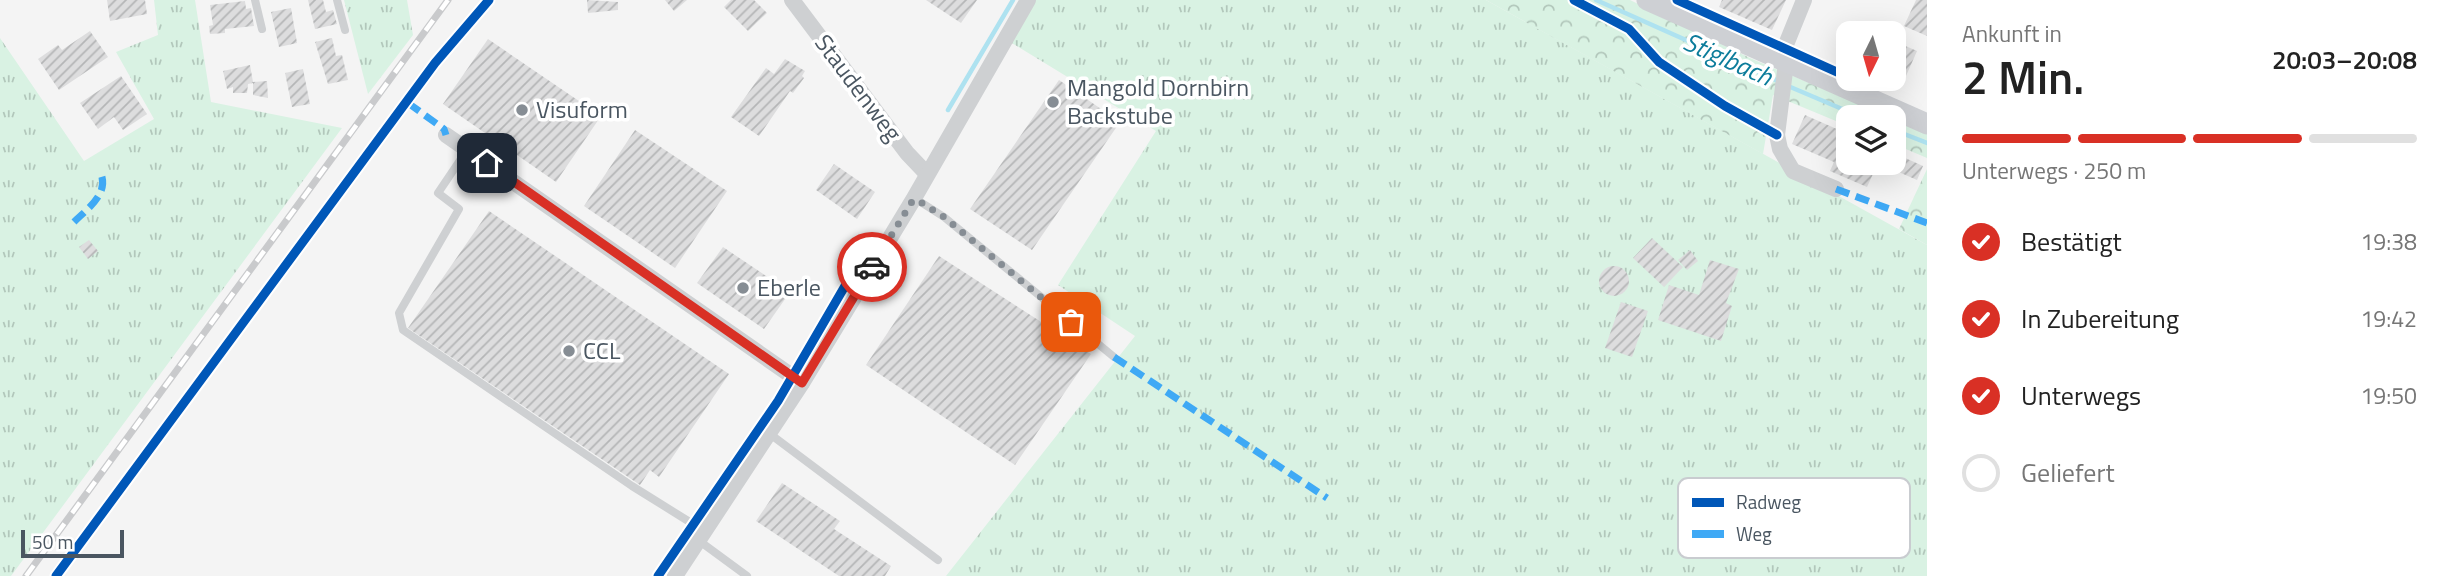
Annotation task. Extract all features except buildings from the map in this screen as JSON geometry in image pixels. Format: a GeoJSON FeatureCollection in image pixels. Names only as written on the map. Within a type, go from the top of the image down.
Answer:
{"type":"FeatureCollection","features":[{"type":"Feature","properties":{"kind":"main road"},"geometry":{"type":"LineString","coordinates":[[1647,0],[1785,68],[1927,124]]}},
{"type":"Feature","properties":{"kind":"street","name":"Staudenweg"},"geometry":{"type":"LineString","coordinates":[[792,0],[907,153],[926,173]]}},
{"type":"Feature","properties":{"kind":"street"},"geometry":{"type":"LineString","coordinates":[[680,574],[698,540],[770,434],[913,200],[926,173],[1028,0]]}},
{"type":"Feature","properties":{"kind":"street"},"geometry":{"type":"LineString","coordinates":[[1804,0],[1799,21],[1785,47],[1777,135],[1785,161],[1793,171],[1836,189]]}},
{"type":"Feature","properties":{"kind":"street"},"geometry":{"type":"LineString","coordinates":[[446,135],[802,383]]}},
{"type":"Feature","properties":{"kind":"lane"},"geometry":{"type":"LineString","coordinates":[[255,0],[262,29]]}},
{"type":"Feature","properties":{"kind":"lane"},"geometry":{"type":"LineString","coordinates":[[337,0],[345,30]]}},
{"type":"Feature","properties":{"kind":"lane"},"geometry":{"type":"LineString","coordinates":[[467,150],[438,194],[458,209],[399,313],[403,330],[632,486],[693,524],[698,540],[747,576]]}},
{"type":"Feature","properties":{"kind":"lane"},"geometry":{"type":"LineString","coordinates":[[913,200],[944,217],[1114,357]]}},
{"type":"Feature","properties":{"kind":"lane"},"geometry":{"type":"LineString","coordinates":[[770,434],[938,560]]}},
{"type":"Feature","properties":{"kind":"green space"},"geometry":{"type":"Polygon","coordinates":[[[154,0],[195,0],[211,102],[342,128],[11,576],[0,576],[0,38],[84,161],[154,119],[116,52],[158,35],[154,0]]]}},
{"type":"Feature","properties":{"kind":"green space"},"geometry":{"type":"Polygon","coordinates":[[[344,0],[407,0],[413,35],[368,94],[344,0]]]}},
{"type":"Feature","properties":{"kind":"green space"},"geometry":{"type":"Polygon","coordinates":[[[1030,0],[1486,0],[1927,245],[1927,576],[946,576],[1135,336],[1058,285],[1156,131],[1007,40],[1030,0]]]}},
{"type":"Feature","properties":{"kind":"green space"},"geometry":{"type":"Polygon","coordinates":[[[1486,0],[1630,0],[1750,58],[1862,105],[1836,105],[1836,121],[1773,95],[1763,154],[1486,0]]]}},
{"type":"Feature","properties":{"kind":"green space"},"geometry":{"type":"Polygon","coordinates":[[[1906,124],[1927,133],[1927,158],[1906,149],[1906,124]]]}},
{"type":"Feature","properties":{"kind":"green space"},"geometry":{"type":"Polygon","coordinates":[[[1927,169],[1927,245],[1899,229],[1927,169]]]}},
{"type":"Feature","properties":{"kind":"waterway"},"geometry":{"type":"LineString","coordinates":[[948,110],[1013,0]]}},
{"type":"Feature","properties":{"kind":"waterway","name":"Stiglbach"},"geometry":{"type":"LineString","coordinates":[[1596,0],[1780,82]]}},
{"type":"Feature","properties":{"kind":"waterway","name":"Stiglbach"},"geometry":{"type":"LineString","coordinates":[[1788,86],[1836,106]]}},
{"type":"Feature","properties":{"kind":"waterway","name":"Stiglbach"},"geometry":{"type":"LineString","coordinates":[[1906,135],[1927,143]]}},
{"type":"Feature","properties":{"kind":"railway"},"geometry":{"type":"LineString","coordinates":[[26,576],[448,0]]}},
{"type":"Feature","properties":{"kind":"marked path"},"geometry":{"type":"LineString","coordinates":[[408,103],[444,129],[446,135]]}},
{"type":"Feature","properties":{"kind":"marked path"},"geometry":{"type":"LineString","coordinates":[[74,222],[99,195],[103,181],[101,174]]}},
{"type":"Feature","properties":{"kind":"marked path"},"geometry":{"type":"LineString","coordinates":[[1836,189],[1927,223]]}},
{"type":"Feature","properties":{"kind":"marked path"},"geometry":{"type":"LineString","coordinates":[[1114,357],[1327,498]]}},
{"type":"Feature","properties":{"kind":"cycle path"},"geometry":{"type":"LineString","coordinates":[[56,576],[435,63],[489,0]]}},
{"type":"Feature","properties":{"kind":"cycle path"},"geometry":{"type":"LineString","coordinates":[[1574,0],[1629,29],[1659,62],[1725,106],[1777,135]]}},
{"type":"Feature","properties":{"kind":"cycle path"},"geometry":{"type":"LineString","coordinates":[[1677,0],[1836,72]]}},
{"type":"Feature","properties":{"kind":"cycle path"},"geometry":{"type":"LineString","coordinates":[[658,576],[778,401],[870,243],[882,251]]}},
{"type":"Feature","properties":{"kind":"way so far"},"geometry":{"type":"LineString","coordinates":[[872,267],[913,200],[919,201],[944,217],[1071,322]]}},
{"type":"Feature","properties":{"kind":"place","name":"Mangold Dornbirn Backstube"},"geometry":{"type":"Point","coordinates":[1053,102]}},
{"type":"Feature","properties":{"kind":"place","name":"Visuform"},"geometry":{"type":"Point","coordinates":[522,110]}},
{"type":"Feature","properties":{"kind":"place","name":"Eberle"},"geometry":{"type":"Point","coordinates":[743,288]}},
{"type":"Feature","properties":{"kind":"place","name":"CCL"},"geometry":{"type":"Point","coordinates":[569,351]}},
{"type":"Feature","properties":{"kind":"route"},"geometry":{"type":"LineString","coordinates":[[487,163],[802,383],[872,267]]}}]}
